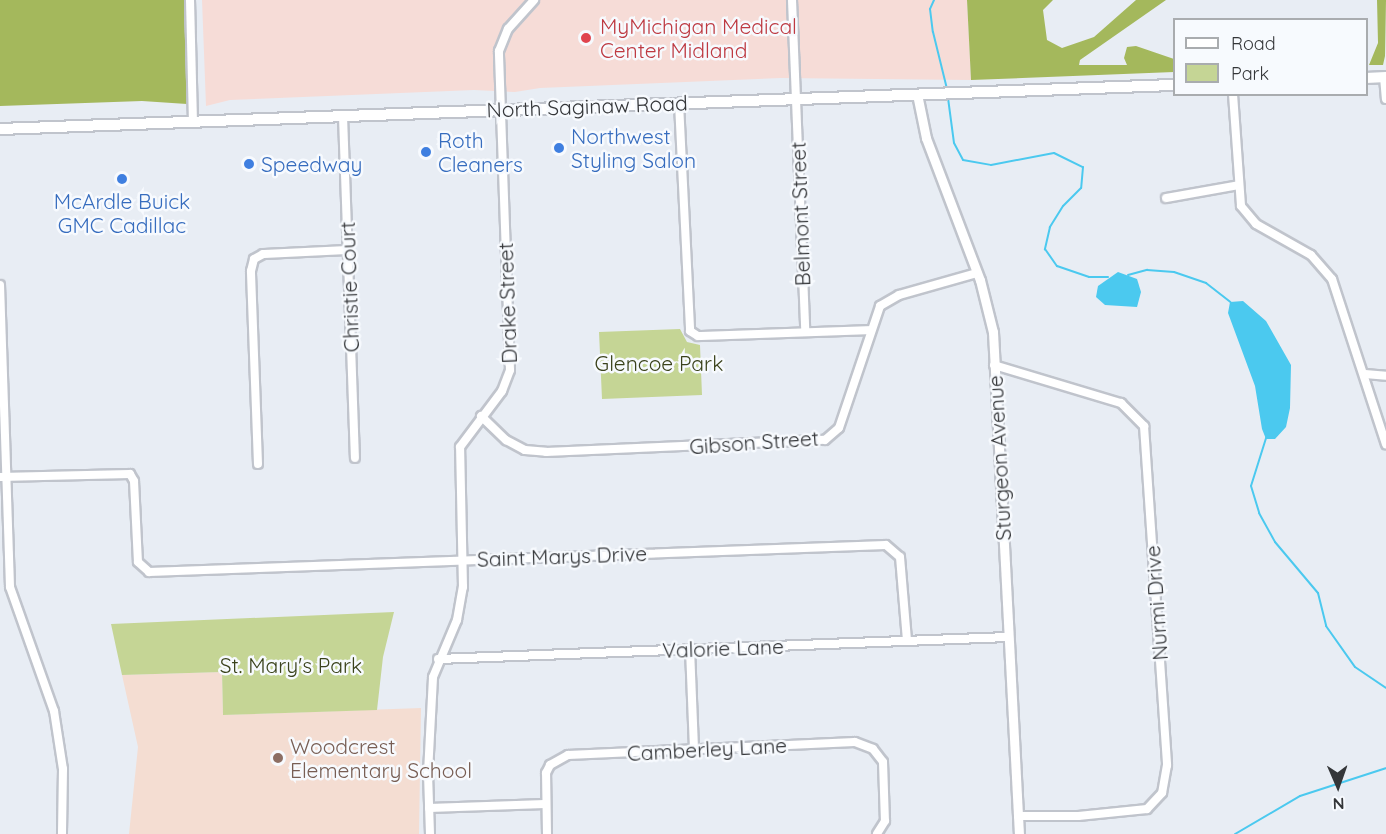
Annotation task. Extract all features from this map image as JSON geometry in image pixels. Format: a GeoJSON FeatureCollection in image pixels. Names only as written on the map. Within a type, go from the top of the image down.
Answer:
{"type":"FeatureCollection","features":[{"type":"Feature","properties":{"kind":"main road"},"geometry":{"type":"LineString","coordinates":[[1368,78],[1385,77]]}},
{"type":"Feature","properties":{"kind":"main road","name":"North Saginaw Road"},"geometry":{"type":"LineString","coordinates":[[0,129],[1173,85]]}},
{"type":"Feature","properties":{"kind":"street"},"geometry":{"type":"LineString","coordinates":[[190,0],[194,122]]}},
{"type":"Feature","properties":{"kind":"street","name":"Drake Street"},"geometry":{"type":"LineString","coordinates":[[430,834],[432,690],[438,659],[461,604],[460,447],[481,416],[502,391],[510,370],[500,110],[500,46],[508,29],[534,0]]}},
{"type":"Feature","properties":{"kind":"street","name":"Belmont Street"},"geometry":{"type":"LineString","coordinates":[[792,0],[804,330]]}},
{"type":"Feature","properties":{"kind":"street"},"geometry":{"type":"LineString","coordinates":[[1385,77],[1386,99]]}},
{"type":"Feature","properties":{"kind":"street","name":"Sturgeon Avenue"},"geometry":{"type":"LineString","coordinates":[[917,94],[926,138],[990,311],[1019,834]]}},
{"type":"Feature","properties":{"kind":"street"},"geometry":{"type":"LineString","coordinates":[[1233,96],[1239,185],[1244,213],[1256,224],[1311,255],[1332,279],[1365,374],[1386,444]]}},
{"type":"Feature","properties":{"kind":"street"},"geometry":{"type":"LineString","coordinates":[[679,103],[690,331],[698,336],[804,330],[869,330]]}},
{"type":"Feature","properties":{"kind":"street","name":"Christie Court"},"geometry":{"type":"LineString","coordinates":[[343,116],[356,458]]}},
{"type":"Feature","properties":{"kind":"street"},"geometry":{"type":"LineString","coordinates":[[1166,198],[1239,185]]}},
{"type":"Feature","properties":{"kind":"street"},"geometry":{"type":"LineString","coordinates":[[258,464],[251,271],[254,259],[262,254],[348,250]]}},
{"type":"Feature","properties":{"kind":"street","name":"Gibson Street"},"geometry":{"type":"LineString","coordinates":[[481,416],[506,440],[525,450],[546,452],[814,442],[833,435],[838,428],[869,330],[880,306],[887,300],[977,273]]}},
{"type":"Feature","properties":{"kind":"street"},"geometry":{"type":"LineString","coordinates":[[0,285],[4,477],[10,587],[54,711],[63,769],[62,834]]}},
{"type":"Feature","properties":{"kind":"street","name":"Nurmi Drive"},"geometry":{"type":"LineString","coordinates":[[994,366],[1121,403],[1144,426],[1167,765],[1162,793],[1147,808],[1078,816],[1018,816]]}},
{"type":"Feature","properties":{"kind":"street"},"geometry":{"type":"LineString","coordinates":[[1365,374],[1386,376]]}},
{"type":"Feature","properties":{"kind":"street","name":"Saint Marys Drive"},"geometry":{"type":"LineString","coordinates":[[4,477],[130,474],[134,481],[138,562],[142,568],[158,572],[886,545],[900,557],[907,641]]}},
{"type":"Feature","properties":{"kind":"street"},"geometry":{"type":"LineString","coordinates":[[0,589],[10,587]]}},
{"type":"Feature","properties":{"kind":"street","name":"Valorie Lane"},"geometry":{"type":"LineString","coordinates":[[438,659],[1009,637]]}},
{"type":"Feature","properties":{"kind":"street"},"geometry":{"type":"LineString","coordinates":[[690,649],[694,749]]}},
{"type":"Feature","properties":{"kind":"street","name":"Camberley Lane"},"geometry":{"type":"LineString","coordinates":[[547,834],[546,773],[550,765],[568,755],[855,742],[880,755],[884,778],[885,821],[877,834]]}},
{"type":"Feature","properties":{"kind":"street"},"geometry":{"type":"LineString","coordinates":[[429,808],[545,804]]}},
{"type":"Feature","properties":{"kind":"shaded area","name":"MyMichigan Medical Center Midland"},"geometry":{"type":"Polygon","coordinates":[[[202,0],[967,0],[971,80],[781,78],[540,88],[515,92],[474,90],[230,100],[206,106],[202,0]]]}},
{"type":"Feature","properties":{"kind":"shaded area","name":"Woodcrest Elementary School"},"geometry":{"type":"Polygon","coordinates":[[[222,672],[223,715],[421,708],[419,834],[129,834],[138,747],[122,675],[222,672]]]}},
{"type":"Feature","properties":{"kind":"green space"},"geometry":{"type":"Polygon","coordinates":[[[0,0],[184,0],[187,104],[142,101],[0,106],[0,0]]]}},
{"type":"Feature","properties":{"kind":"green space"},"geometry":{"type":"Polygon","coordinates":[[[967,0],[1053,0],[1043,10],[1047,40],[1062,48],[1094,37],[1136,0],[1166,0],[1080,60],[1079,65],[1127,65],[1124,58],[1127,47],[1136,46],[1173,59],[1173,72],[971,80],[967,0]]]}},
{"type":"Feature","properties":{"kind":"green space"},"geometry":{"type":"Polygon","coordinates":[[[1377,0],[1386,0],[1385,56],[1383,65],[1369,65],[1378,43],[1377,0]]]}},
{"type":"Feature","properties":{"kind":"green space","name":"Glencoe Park"},"geometry":{"type":"Polygon","coordinates":[[[680,329],[687,342],[700,345],[702,395],[602,399],[599,332],[680,329]]]}},
{"type":"Feature","properties":{"kind":"green space","name":"St. Mary's Park"},"geometry":{"type":"Polygon","coordinates":[[[394,612],[383,657],[377,710],[223,715],[222,672],[122,675],[111,624],[394,612]]]}},
{"type":"Feature","properties":{"kind":"water"},"geometry":{"type":"Polygon","coordinates":[[[1118,272],[1137,279],[1141,292],[1137,307],[1105,305],[1096,297],[1098,286],[1118,272]]]}},
{"type":"Feature","properties":{"kind":"water"},"geometry":{"type":"Polygon","coordinates":[[[1243,301],[1266,321],[1291,365],[1290,408],[1286,427],[1275,439],[1266,439],[1262,429],[1255,386],[1228,313],[1230,302],[1243,301]]]}},
{"type":"Feature","properties":{"kind":"waterway"},"geometry":{"type":"LineString","coordinates":[[934,0],[930,9],[933,32],[947,89]]}},
{"type":"Feature","properties":{"kind":"waterway"},"geometry":{"type":"LineString","coordinates":[[948,98],[954,143],[963,160],[991,165],[1054,153],[1083,167],[1081,188],[1063,206],[1050,227],[1045,249],[1057,266],[1089,277],[1108,277]]}},
{"type":"Feature","properties":{"kind":"waterway"},"geometry":{"type":"LineString","coordinates":[[1128,275],[1147,270],[1174,272],[1206,283],[1230,302]]}},
{"type":"Feature","properties":{"kind":"waterway"},"geometry":{"type":"LineString","coordinates":[[1267,435],[1251,486],[1259,513],[1275,542],[1318,593],[1326,626],[1355,667],[1386,688]]}},
{"type":"Feature","properties":{"kind":"waterway"},"geometry":{"type":"LineString","coordinates":[[1235,834],[1300,796],[1386,768]]}},
{"type":"Feature","properties":{"kind":"place","name":"MyMichigan Medical Center Midland"},"geometry":{"type":"Point","coordinates":[586,38]}},
{"type":"Feature","properties":{"kind":"place","name":"Northwest Styling Salon"},"geometry":{"type":"Point","coordinates":[559,148]}},
{"type":"Feature","properties":{"kind":"place","name":"Roth Cleaners"},"geometry":{"type":"Point","coordinates":[426,152]}},
{"type":"Feature","properties":{"kind":"place","name":"Speedway"},"geometry":{"type":"Point","coordinates":[249,164]}},
{"type":"Feature","properties":{"kind":"place","name":"McArdle Buick GMC Cadillac"},"geometry":{"type":"Point","coordinates":[122,179]}},
{"type":"Feature","properties":{"kind":"place","name":"Woodcrest Elementary School"},"geometry":{"type":"Point","coordinates":[278,758]}}]}
